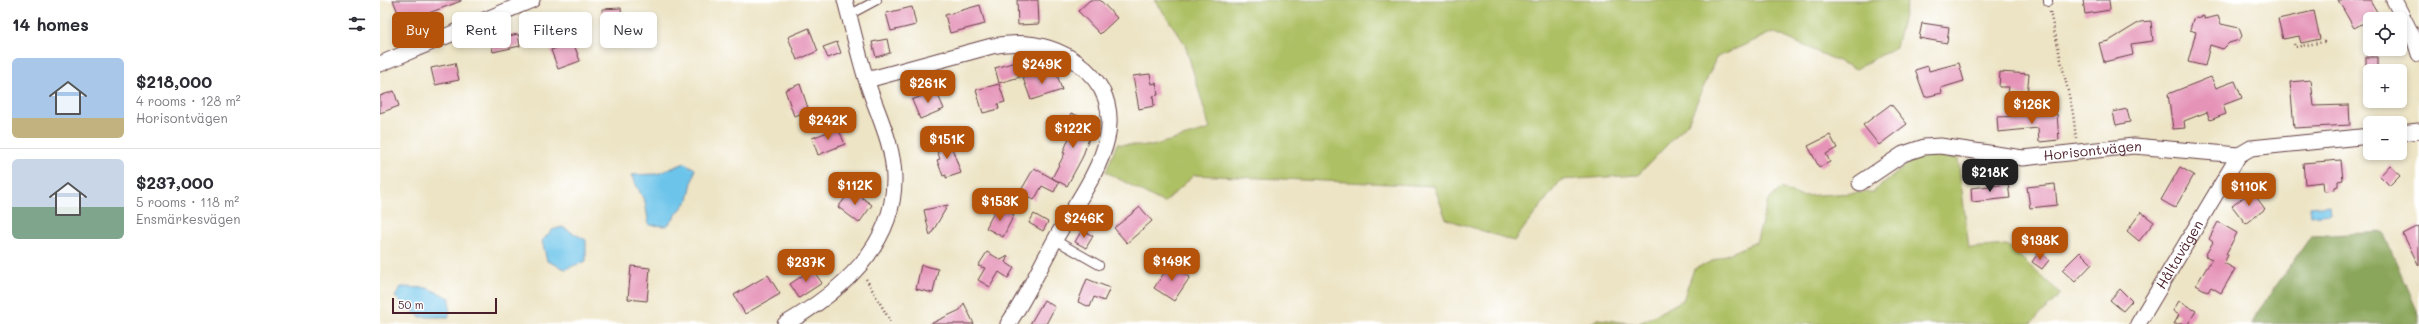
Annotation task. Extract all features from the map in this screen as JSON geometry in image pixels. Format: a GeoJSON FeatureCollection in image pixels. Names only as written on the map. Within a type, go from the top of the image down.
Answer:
{"type":"FeatureCollection","features":[{"type":"Feature","properties":{"kind":"street"},"geometry":{"type":"LineString","coordinates":[[380,64],[532,0]]}},
{"type":"Feature","properties":{"kind":"street"},"geometry":{"type":"LineString","coordinates":[[785,324],[808,311],[840,287],[861,266],[883,230],[890,206],[894,177],[888,142],[866,80],[844,0]]}},
{"type":"Feature","properties":{"kind":"street"},"geometry":{"type":"LineString","coordinates":[[2394,0],[2415,41],[2419,54]]}},
{"type":"Feature","properties":{"kind":"street"},"geometry":{"type":"LineString","coordinates":[[866,80],[1012,42],[1040,45],[1061,52],[1080,65],[1104,93],[1108,108],[1109,130],[1103,155],[1096,172],[1055,240],[1008,324]]}},
{"type":"Feature","properties":{"kind":"street"},"geometry":{"type":"LineString","coordinates":[[2407,132],[2419,130]]}},
{"type":"Feature","properties":{"kind":"street"},"geometry":{"type":"LineString","coordinates":[[2239,155],[2251,148],[2363,137]]}},
{"type":"Feature","properties":{"kind":"street","name":"Horisontvägen"},"geometry":{"type":"LineString","coordinates":[[1860,183],[1903,154],[1924,147],[1940,146],[2023,158],[2134,146],[2239,155]]}},
{"type":"Feature","properties":{"kind":"street","name":"Håltavägen"},"geometry":{"type":"LineString","coordinates":[[2138,324],[2192,233],[2214,201],[2239,155]]}},
{"type":"Feature","properties":{"kind":"lane"},"geometry":{"type":"LineString","coordinates":[[849,15],[877,0]]}},
{"type":"Feature","properties":{"kind":"lane"},"geometry":{"type":"LineString","coordinates":[[1055,240],[1099,265]]}},
{"type":"Feature","properties":{"kind":"path"},"geometry":{"type":"LineString","coordinates":[[2048,1],[2073,113],[2076,141]]}},
{"type":"Feature","properties":{"kind":"path"},"geometry":{"type":"LineString","coordinates":[[2294,44],[2299,48],[2324,42],[2326,44]]}},
{"type":"Feature","properties":{"kind":"path"},"geometry":{"type":"LineString","coordinates":[[861,266],[870,287],[892,324]]}},
{"type":"Feature","properties":{"kind":"green space"},"geometry":{"type":"Polygon","coordinates":[[[1155,0],[1908,0],[1896,47],[1856,69],[1773,32],[1716,58],[1688,123],[1638,175],[1561,180],[1514,241],[1446,219],[1434,186],[1194,175],[1164,203],[1106,172],[1117,144],[1152,146],[1210,129],[1185,44],[1155,0]]]}},
{"type":"Feature","properties":{"kind":"green space"},"geometry":{"type":"Polygon","coordinates":[[[1919,155],[1958,158],[1969,248],[2007,245],[2061,294],[2030,324],[1638,324],[1683,300],[1694,269],[1756,242],[1768,201],[1781,188],[1800,196],[1873,192],[1919,155]]]}},
{"type":"Feature","properties":{"kind":"green space"},"geometry":{"type":"Polygon","coordinates":[[[2383,232],[2419,315],[2419,324],[2252,324],[2257,313],[2311,236],[2383,232]]]}},
{"type":"Feature","properties":{"kind":"green space"},"geometry":{"type":"Polygon","coordinates":[[[1598,319],[1638,324],[1589,324],[1598,319]]]}},
{"type":"Feature","properties":{"kind":"water"},"geometry":{"type":"Polygon","coordinates":[[[685,163],[695,169],[688,200],[667,226],[649,225],[645,202],[631,175],[657,174],[685,163]]]}},
{"type":"Feature","properties":{"kind":"water"},"geometry":{"type":"Polygon","coordinates":[[[2330,205],[2331,214],[2311,216],[2310,207],[2330,205]]]}},
{"type":"Feature","properties":{"kind":"water"},"geometry":{"type":"Polygon","coordinates":[[[562,227],[586,240],[586,261],[565,269],[547,261],[542,241],[552,230],[562,227]]]}},
{"type":"Feature","properties":{"kind":"water"},"geometry":{"type":"Polygon","coordinates":[[[401,287],[427,288],[450,298],[449,317],[420,317],[395,297],[401,287]]]}},
{"type":"Feature","properties":{"kind":"building"},"geometry":{"type":"Polygon","coordinates":[[[393,0],[461,0],[432,12],[398,12],[393,0]]]}},
{"type":"Feature","properties":{"kind":"building"},"geometry":{"type":"Polygon","coordinates":[[[1017,0],[1038,0],[1039,24],[1018,25],[1017,0]]]}},
{"type":"Feature","properties":{"kind":"building"},"geometry":{"type":"Polygon","coordinates":[[[1090,0],[1100,0],[1117,18],[1100,34],[1078,11],[1090,0]]]}},
{"type":"Feature","properties":{"kind":"building"},"geometry":{"type":"Polygon","coordinates":[[[2083,0],[2109,0],[2110,10],[2085,14],[2083,0]]]}},
{"type":"Feature","properties":{"kind":"building"},"geometry":{"type":"Polygon","coordinates":[[[2338,0],[2370,0],[2377,12],[2363,12],[2363,23],[2354,28],[2338,0]]]}},
{"type":"Feature","properties":{"kind":"building"},"geometry":{"type":"Polygon","coordinates":[[[980,5],[985,24],[950,33],[945,15],[980,5]]]}},
{"type":"Feature","properties":{"kind":"building"},"geometry":{"type":"Polygon","coordinates":[[[912,7],[916,25],[891,31],[886,13],[912,7]]]}},
{"type":"Feature","properties":{"kind":"building"},"geometry":{"type":"Polygon","coordinates":[[[621,8],[621,12],[602,12],[602,9],[621,8]]]}},
{"type":"Feature","properties":{"kind":"building"},"geometry":{"type":"Polygon","coordinates":[[[2314,11],[2320,39],[2301,43],[2299,36],[2283,39],[2278,19],[2314,11]]]}},
{"type":"Feature","properties":{"kind":"building"},"geometry":{"type":"Polygon","coordinates":[[[2204,16],[2204,19],[2218,16],[2221,24],[2239,28],[2242,36],[2239,40],[2229,43],[2223,49],[2210,45],[2205,66],[2188,62],[2196,32],[2190,30],[2193,19],[2204,16]]]}},
{"type":"Feature","properties":{"kind":"building"},"geometry":{"type":"Polygon","coordinates":[[[2151,21],[2153,41],[2131,44],[2133,55],[2104,62],[2099,43],[2109,41],[2140,22],[2151,21]]]}},
{"type":"Feature","properties":{"kind":"building"},"geometry":{"type":"Polygon","coordinates":[[[1922,23],[1949,27],[1947,43],[1919,38],[1922,23]]]}},
{"type":"Feature","properties":{"kind":"building"},"geometry":{"type":"Polygon","coordinates":[[[809,28],[818,51],[797,60],[788,37],[809,28]]]}},
{"type":"Feature","properties":{"kind":"building"},"geometry":{"type":"Polygon","coordinates":[[[518,34],[519,46],[511,48],[511,36],[518,34]]]}},
{"type":"Feature","properties":{"kind":"building"},"geometry":{"type":"Polygon","coordinates":[[[887,39],[890,53],[876,57],[872,42],[887,39]]]}},
{"type":"Feature","properties":{"kind":"building"},"geometry":{"type":"Polygon","coordinates":[[[837,42],[841,53],[828,58],[823,47],[837,42]]]}},
{"type":"Feature","properties":{"kind":"building"},"geometry":{"type":"Polygon","coordinates":[[[492,48],[511,48],[493,52],[492,48]]]}},
{"type":"Feature","properties":{"kind":"building"},"geometry":{"type":"Polygon","coordinates":[[[556,48],[575,48],[580,61],[558,69],[551,50],[556,48]]]}},
{"type":"Feature","properties":{"kind":"building"},"geometry":{"type":"Polygon","coordinates":[[[2366,57],[2378,57],[2378,64],[2366,64],[2366,57]]]}},
{"type":"Feature","properties":{"kind":"building"},"geometry":{"type":"Polygon","coordinates":[[[1019,61],[1023,76],[999,83],[995,68],[1019,61]]]}},
{"type":"Feature","properties":{"kind":"building"},"geometry":{"type":"Polygon","coordinates":[[[455,63],[459,80],[435,85],[431,68],[455,63]]]}},
{"type":"Feature","properties":{"kind":"building"},"geometry":{"type":"Polygon","coordinates":[[[1959,63],[1964,81],[1941,88],[1942,93],[1925,97],[1915,70],[1928,66],[1929,71],[1959,63]]]}},
{"type":"Feature","properties":{"kind":"building"},"geometry":{"type":"Polygon","coordinates":[[[1056,71],[1062,90],[1031,100],[1023,78],[1043,72],[1044,74],[1056,71]]]}},
{"type":"Feature","properties":{"kind":"building"},"geometry":{"type":"Polygon","coordinates":[[[2000,72],[2029,74],[2027,95],[2008,93],[2009,87],[1999,87],[2000,72]]]}},
{"type":"Feature","properties":{"kind":"building"},"geometry":{"type":"Polygon","coordinates":[[[1150,74],[1152,84],[1156,83],[1158,95],[1153,96],[1154,106],[1139,109],[1133,76],[1150,74]]]}},
{"type":"Feature","properties":{"kind":"building"},"geometry":{"type":"Polygon","coordinates":[[[2211,77],[2216,88],[2235,81],[2242,98],[2223,105],[2226,114],[2210,120],[2207,112],[2184,121],[2185,128],[2173,129],[2168,94],[2211,77]]]}},
{"type":"Feature","properties":{"kind":"building"},"geometry":{"type":"Polygon","coordinates":[[[2311,80],[2314,106],[2349,105],[2350,125],[2294,128],[2290,82],[2311,80]]]}},
{"type":"Feature","properties":{"kind":"building"},"geometry":{"type":"Polygon","coordinates":[[[800,84],[809,111],[794,116],[785,90],[800,84]]]}},
{"type":"Feature","properties":{"kind":"building"},"geometry":{"type":"Polygon","coordinates":[[[999,84],[1005,102],[998,104],[999,109],[983,113],[976,90],[999,84]]]}},
{"type":"Feature","properties":{"kind":"building"},"geometry":{"type":"Polygon","coordinates":[[[936,90],[944,109],[920,119],[912,100],[936,90]]]}},
{"type":"Feature","properties":{"kind":"building"},"geometry":{"type":"Polygon","coordinates":[[[394,91],[399,106],[380,113],[380,96],[394,91]]]}},
{"type":"Feature","properties":{"kind":"building"},"geometry":{"type":"Polygon","coordinates":[[[1891,104],[1907,124],[1879,145],[1863,125],[1891,104]]]}},
{"type":"Feature","properties":{"kind":"building"},"geometry":{"type":"Polygon","coordinates":[[[2127,109],[2130,122],[2116,125],[2113,112],[2127,109]]]}},
{"type":"Feature","properties":{"kind":"building"},"geometry":{"type":"Polygon","coordinates":[[[1071,113],[1091,121],[1087,132],[1091,133],[1082,158],[1067,186],[1052,178],[1065,153],[1063,153],[1073,128],[1066,125],[1071,113]]]}},
{"type":"Feature","properties":{"kind":"building"},"geometry":{"type":"Polygon","coordinates":[[[2057,114],[2059,140],[2039,142],[2038,128],[1998,132],[1997,117],[2057,114]]]}},
{"type":"Feature","properties":{"kind":"building"},"geometry":{"type":"Polygon","coordinates":[[[838,128],[845,144],[818,155],[812,138],[838,128]]]}},
{"type":"Feature","properties":{"kind":"building"},"geometry":{"type":"Polygon","coordinates":[[[1830,135],[1837,148],[1826,154],[1830,162],[1819,167],[1808,146],[1830,135]]]}},
{"type":"Feature","properties":{"kind":"building"},"geometry":{"type":"Polygon","coordinates":[[[949,140],[961,173],[946,178],[946,175],[943,176],[937,160],[940,159],[935,145],[949,140]]]}},
{"type":"Feature","properties":{"kind":"building"},"geometry":{"type":"Polygon","coordinates":[[[2341,160],[2343,180],[2338,181],[2338,186],[2335,187],[2335,190],[2324,191],[2323,182],[2305,184],[2303,163],[2341,160]]]}},
{"type":"Feature","properties":{"kind":"building"},"geometry":{"type":"Polygon","coordinates":[[[2390,165],[2400,176],[2390,186],[2380,176],[2390,165]]]}},
{"type":"Feature","properties":{"kind":"building"},"geometry":{"type":"Polygon","coordinates":[[[2180,167],[2194,175],[2175,208],[2161,200],[2180,167]]]}},
{"type":"Feature","properties":{"kind":"building"},"geometry":{"type":"Polygon","coordinates":[[[1034,168],[1059,182],[1054,192],[1042,186],[1034,200],[1020,192],[1034,168]]]}},
{"type":"Feature","properties":{"kind":"building"},"geometry":{"type":"Polygon","coordinates":[[[2008,184],[2010,198],[1972,202],[1971,188],[2008,184]]]}},
{"type":"Feature","properties":{"kind":"building"},"geometry":{"type":"Polygon","coordinates":[[[2055,184],[2057,205],[2030,208],[2027,187],[2055,184]]]}},
{"type":"Feature","properties":{"kind":"building"},"geometry":{"type":"Polygon","coordinates":[[[852,190],[872,205],[859,223],[838,207],[852,190]]]}},
{"type":"Feature","properties":{"kind":"building"},"geometry":{"type":"Polygon","coordinates":[[[2252,191],[2265,209],[2246,224],[2232,206],[2252,191]]]}},
{"type":"Feature","properties":{"kind":"building"},"geometry":{"type":"Polygon","coordinates":[[[948,205],[930,236],[924,210],[948,205]]]}},
{"type":"Feature","properties":{"kind":"building"},"geometry":{"type":"Polygon","coordinates":[[[997,206],[1014,215],[1003,237],[986,228],[997,206]]]}},
{"type":"Feature","properties":{"kind":"building"},"geometry":{"type":"Polygon","coordinates":[[[1140,207],[1152,221],[1127,243],[1114,228],[1140,207]]]}},
{"type":"Feature","properties":{"kind":"building"},"geometry":{"type":"Polygon","coordinates":[[[2141,212],[2154,222],[2139,241],[2127,231],[2141,212]]]}},
{"type":"Feature","properties":{"kind":"building"},"geometry":{"type":"Polygon","coordinates":[[[1034,214],[1048,222],[1043,231],[1029,223],[1034,214]]]}},
{"type":"Feature","properties":{"kind":"building"},"geometry":{"type":"Polygon","coordinates":[[[2218,222],[2237,233],[2226,254],[2228,255],[2224,263],[2235,269],[2221,293],[2211,287],[2208,292],[2196,285],[2212,259],[2205,256],[2213,242],[2209,239],[2218,222]]]}},
{"type":"Feature","properties":{"kind":"building"},"geometry":{"type":"Polygon","coordinates":[[[2419,226],[2419,266],[2403,234],[2419,226]]]}},
{"type":"Feature","properties":{"kind":"building"},"geometry":{"type":"Polygon","coordinates":[[[1082,230],[1093,236],[1086,248],[1075,242],[1082,230]]]}},
{"type":"Feature","properties":{"kind":"building"},"geometry":{"type":"Polygon","coordinates":[[[987,252],[1001,260],[1008,256],[1005,262],[1014,268],[1008,278],[999,272],[990,287],[978,280],[985,268],[978,266],[987,252]]]}},
{"type":"Feature","properties":{"kind":"building"},"geometry":{"type":"Polygon","coordinates":[[[2039,252],[2049,260],[2042,269],[2032,262],[2039,252]]]}},
{"type":"Feature","properties":{"kind":"building"},"geometry":{"type":"Polygon","coordinates":[[[2080,252],[2092,264],[2075,282],[2062,270],[2080,252]]]}},
{"type":"Feature","properties":{"kind":"building"},"geometry":{"type":"Polygon","coordinates":[[[1170,264],[1190,277],[1174,301],[1154,288],[1170,264]]]}},
{"type":"Feature","properties":{"kind":"building"},"geometry":{"type":"Polygon","coordinates":[[[921,265],[938,269],[933,293],[916,289],[921,265]]]}},
{"type":"Feature","properties":{"kind":"building"},"geometry":{"type":"Polygon","coordinates":[[[631,266],[650,268],[647,301],[628,299],[631,266]]]}},
{"type":"Feature","properties":{"kind":"building"},"geometry":{"type":"Polygon","coordinates":[[[812,269],[822,283],[799,298],[790,284],[812,269]]]}},
{"type":"Feature","properties":{"kind":"building"},"geometry":{"type":"Polygon","coordinates":[[[768,275],[780,294],[745,314],[734,295],[768,275]]]}},
{"type":"Feature","properties":{"kind":"building"},"geometry":{"type":"Polygon","coordinates":[[[1087,279],[1110,288],[1104,301],[1094,297],[1090,307],[1078,302],[1087,279]]]}},
{"type":"Feature","properties":{"kind":"building"},"geometry":{"type":"Polygon","coordinates":[[[2120,289],[2132,301],[2123,311],[2110,300],[2120,289]]]}},
{"type":"Feature","properties":{"kind":"building"},"geometry":{"type":"Polygon","coordinates":[[[1044,300],[1055,307],[1046,324],[1030,324],[1044,300]]]}},
{"type":"Feature","properties":{"kind":"building"},"geometry":{"type":"Polygon","coordinates":[[[2179,301],[2196,311],[2188,324],[2174,324],[2179,315],[2173,311],[2179,301]]]}},
{"type":"Feature","properties":{"kind":"building"},"geometry":{"type":"Polygon","coordinates":[[[964,303],[974,324],[930,324],[960,310],[964,303]]]}}]}
